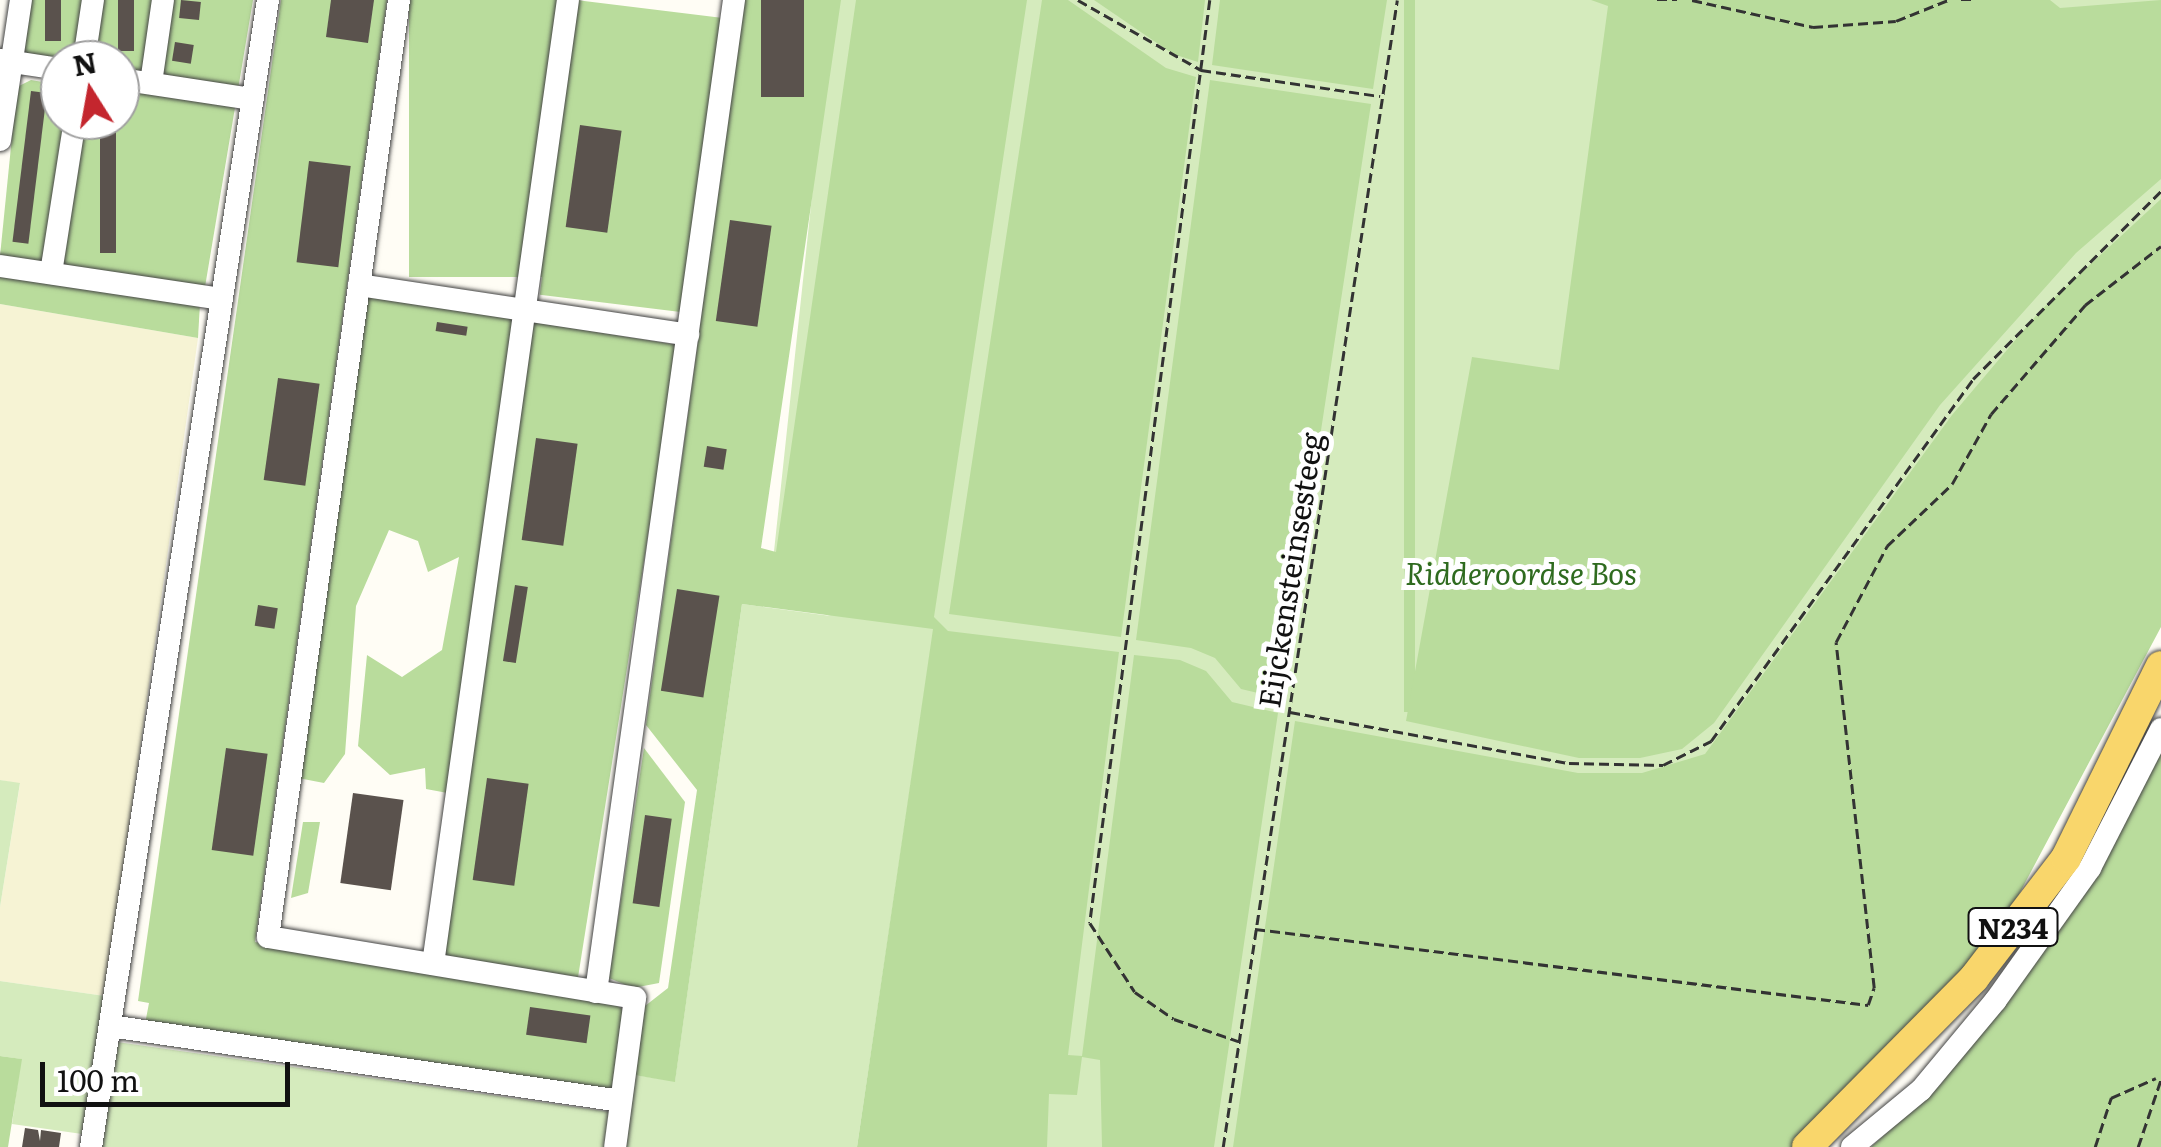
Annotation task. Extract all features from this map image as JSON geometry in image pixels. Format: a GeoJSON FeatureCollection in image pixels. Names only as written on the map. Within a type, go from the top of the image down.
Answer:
{"type":"FeatureCollection","features":[{"type":"Feature","properties":{"kind":"main road","name":"N234"},"geometry":{"type":"LineString","coordinates":[[1807,1147],[1974,978],[2066,858],[2161,666]]}},
{"type":"Feature","properties":{"kind":"street"},"geometry":{"type":"LineString","coordinates":[[0,140],[6,61],[21,0]]}},
{"type":"Feature","properties":{"kind":"street"},"geometry":{"type":"LineString","coordinates":[[87,40],[93,0]]}},
{"type":"Feature","properties":{"kind":"street"},"geometry":{"type":"LineString","coordinates":[[151,83],[163,0]]}},
{"type":"Feature","properties":{"kind":"street"},"geometry":{"type":"LineString","coordinates":[[91,1147],[268,0]]}},
{"type":"Feature","properties":{"kind":"street"},"geometry":{"type":"LineString","coordinates":[[398,0],[268,936],[635,998],[615,1147]]}},
{"type":"Feature","properties":{"kind":"street"},"geometry":{"type":"LineString","coordinates":[[434,964],[568,0]]}},
{"type":"Feature","properties":{"kind":"street"},"geometry":{"type":"LineString","coordinates":[[596,992],[734,0]]}},
{"type":"Feature","properties":{"kind":"street"},"geometry":{"type":"LineString","coordinates":[[6,61],[40,66]]}},
{"type":"Feature","properties":{"kind":"street"},"geometry":{"type":"LineString","coordinates":[[140,81],[252,99]]}},
{"type":"Feature","properties":{"kind":"street"},"geometry":{"type":"LineString","coordinates":[[52,273],[72,140]]}},
{"type":"Feature","properties":{"kind":"street"},"geometry":{"type":"LineString","coordinates":[[0,266],[222,299]]}},
{"type":"Feature","properties":{"kind":"street"},"geometry":{"type":"LineString","coordinates":[[359,285],[688,335]]}},
{"type":"Feature","properties":{"kind":"street"},"geometry":{"type":"LineString","coordinates":[[1852,1147],[1921,1090],[1996,1000],[2090,868],[2161,729]]}},
{"type":"Feature","properties":{"kind":"street"},"geometry":{"type":"LineString","coordinates":[[110,1026],[621,1100]]}},
{"type":"Feature","properties":{"kind":"path"},"geometry":{"type":"LineString","coordinates":[[1078,0],[1202,70],[1381,96]]}},
{"type":"Feature","properties":{"kind":"path"},"geometry":{"type":"LineString","coordinates":[[1210,0],[1090,923],[1135,992],[1174,1019],[1238,1042]]}},
{"type":"Feature","properties":{"kind":"path","name":"Eijckensteinsesteeg"},"geometry":{"type":"LineString","coordinates":[[1223,1147],[1397,0]]}},
{"type":"Feature","properties":{"kind":"path"},"geometry":{"type":"LineString","coordinates":[[1657,0],[1677,0]]}},
{"type":"Feature","properties":{"kind":"path"},"geometry":{"type":"LineString","coordinates":[[1692,0],[1813,27],[1896,20],[1948,0]]}},
{"type":"Feature","properties":{"kind":"path"},"geometry":{"type":"LineString","coordinates":[[1961,0],[1972,0]]}},
{"type":"Feature","properties":{"kind":"path"},"geometry":{"type":"LineString","coordinates":[[1288,712],[1568,763],[1663,765],[1711,742],[1961,394],[2161,190]]}},
{"type":"Feature","properties":{"kind":"path"},"geometry":{"type":"LineString","coordinates":[[1256,930],[1868,1005],[1874,988],[1836,642],[1887,546],[1952,484],[1990,414],[2085,305],[2161,246]]}},
{"type":"Feature","properties":{"kind":"path"},"geometry":{"type":"LineString","coordinates":[[2095,1147],[2111,1098],[2158,1079]]}},
{"type":"Feature","properties":{"kind":"path"},"geometry":{"type":"LineString","coordinates":[[2138,1147],[2158,1079]]}},
{"type":"Feature","properties":{"kind":"shaded area"},"geometry":{"type":"Polygon","coordinates":[[[0,304],[198,338],[105,996],[0,981],[0,907],[20,784],[0,780],[0,304]]]}},
{"type":"Feature","properties":{"kind":"green space"},"geometry":{"type":"Polygon","coordinates":[[[30,0],[84,0],[77,40],[40,40],[40,58],[24,57],[30,0]]]}},
{"type":"Feature","properties":{"kind":"green space"},"geometry":{"type":"Polygon","coordinates":[[[102,0],[253,0],[205,287],[62,265],[81,140],[140,140],[140,40],[96,40],[102,0]]]}},
{"type":"Feature","properties":{"kind":"green space"},"geometry":{"type":"Polygon","coordinates":[[[281,0],[387,0],[255,942],[618,1006],[625,1011],[613,1092],[145,1024],[149,1003],[138,1001],[281,0]]]}},
{"type":"Feature","properties":{"kind":"green space"},"geometry":{"type":"Polygon","coordinates":[[[409,0],[559,0],[559,277],[409,277],[409,0]]]}},
{"type":"Feature","properties":{"kind":"green space"},"geometry":{"type":"Polygon","coordinates":[[[576,0],[725,18],[689,313],[540,295],[576,0]]]}},
{"type":"Feature","properties":{"kind":"green space"},"geometry":{"type":"Polygon","coordinates":[[[744,0],[841,0],[761,548],[776,552],[856,0],[1027,0],[934,617],[948,631],[1119,652],[1068,1055],[1082,1056],[1134,655],[1180,660],[1206,671],[1232,702],[1278,713],[1214,1147],[1102,1147],[1100,1060],[1082,1057],[1077,1095],[1049,1094],[1047,1147],[857,1147],[933,629],[742,604],[675,1082],[634,1075],[645,1006],[668,988],[697,790],[646,725],[744,0]]]}},
{"type":"Feature","properties":{"kind":"green space","name":"Ridderoordse Bos"},"geometry":{"type":"Polygon","coordinates":[[[833,0],[2161,0],[2161,609],[1723,1147],[867,1147],[932,641],[857,1147],[623,1147],[634,1075],[675,1081],[742,604],[831,616],[769,598],[833,0]]]}},
{"type":"Feature","properties":{"kind":"green space"},"geometry":{"type":"Polygon","coordinates":[[[1042,0],[1068,0],[1166,68],[1196,77],[1121,637],[949,614],[1042,0]]]}},
{"type":"Feature","properties":{"kind":"green space"},"geometry":{"type":"Polygon","coordinates":[[[1094,0],[1205,0],[1198,62],[1173,54],[1094,0]]]}},
{"type":"Feature","properties":{"kind":"green space"},"geometry":{"type":"Polygon","coordinates":[[[1220,0],[1387,0],[1373,89],[1212,65],[1220,0]]]}},
{"type":"Feature","properties":{"kind":"green space"},"geometry":{"type":"Polygon","coordinates":[[[1404,0],[1415,0],[1415,712],[1404,712],[1404,0]]]}},
{"type":"Feature","properties":{"kind":"green space"},"geometry":{"type":"Polygon","coordinates":[[[1591,0],[2050,0],[2060,8],[2161,0],[2161,179],[2076,253],[1940,405],[1714,723],[1682,749],[1640,758],[1579,758],[1406,721],[1472,357],[1559,370],[1608,6],[1591,0]]]}},
{"type":"Feature","properties":{"kind":"green space"},"geometry":{"type":"Polygon","coordinates":[[[31,80],[40,82],[40,140],[63,140],[44,262],[0,256],[17,87],[31,80]]]}},
{"type":"Feature","properties":{"kind":"green space"},"geometry":{"type":"Polygon","coordinates":[[[1210,80],[1371,104],[1280,698],[1241,689],[1215,658],[1191,648],[1136,640],[1210,80]]]}},
{"type":"Feature","properties":{"kind":"green space"},"geometry":{"type":"Polygon","coordinates":[[[2161,199],[2161,627],[2017,898],[1965,970],[1793,1147],[1233,1147],[1295,721],[1578,773],[1642,773],[1705,754],[1952,415],[2040,311],[2161,199]]]}},
{"type":"Feature","properties":{"kind":"green space"},"geometry":{"type":"Polygon","coordinates":[[[0,274],[200,303],[198,338],[0,304],[0,274]]]}},
{"type":"Feature","properties":{"kind":"green space"},"geometry":{"type":"Polygon","coordinates":[[[366,296],[517,318],[453,794],[426,789],[425,768],[390,775],[358,746],[367,655],[402,677],[442,650],[459,557],[428,572],[418,541],[389,530],[356,606],[345,754],[324,783],[298,778],[366,296]]]}},
{"type":"Feature","properties":{"kind":"green space"},"geometry":{"type":"Polygon","coordinates":[[[533,322],[678,345],[578,977],[433,954],[533,322]]]}},
{"type":"Feature","properties":{"kind":"green space"},"geometry":{"type":"Polygon","coordinates":[[[644,748],[685,802],[659,983],[633,988],[609,978],[644,748]]]}},
{"type":"Feature","properties":{"kind":"green space"},"geometry":{"type":"Polygon","coordinates":[[[2161,749],[2161,1147],[1871,1147],[1941,1084],[2161,749]]]}},
{"type":"Feature","properties":{"kind":"green space"},"geometry":{"type":"Polygon","coordinates":[[[0,780],[20,783],[0,907],[0,780]]]}},
{"type":"Feature","properties":{"kind":"green space"},"geometry":{"type":"Polygon","coordinates":[[[303,822],[320,822],[308,893],[291,898],[303,822]]]}},
{"type":"Feature","properties":{"kind":"green space"},"geometry":{"type":"Polygon","coordinates":[[[0,981],[105,996],[82,1134],[12,1124],[21,1059],[0,1056],[0,981]]]}},
{"type":"Feature","properties":{"kind":"green space"},"geometry":{"type":"Polygon","coordinates":[[[117,1042],[610,1112],[605,1147],[100,1147],[117,1042]]]}},
{"type":"Feature","properties":{"kind":"green space"},"geometry":{"type":"Polygon","coordinates":[[[0,1056],[22,1059],[8,1147],[0,1147],[0,1056]]]}},
{"type":"Feature","properties":{"kind":"building"},"geometry":{"type":"Polygon","coordinates":[[[45,0],[61,0],[61,40],[45,40],[45,0]]]}},
{"type":"Feature","properties":{"kind":"building"},"geometry":{"type":"Polygon","coordinates":[[[118,0],[134,0],[134,40],[118,40],[118,0]]]}},
{"type":"Feature","properties":{"kind":"building"},"geometry":{"type":"Polygon","coordinates":[[[181,0],[201,2],[199,20],[179,18],[181,0]]]}},
{"type":"Feature","properties":{"kind":"building"},"geometry":{"type":"Polygon","coordinates":[[[331,0],[374,0],[368,43],[326,37],[331,0]]]}},
{"type":"Feature","properties":{"kind":"building"},"geometry":{"type":"Polygon","coordinates":[[[761,0],[804,0],[804,97],[761,97],[761,0]]]}},
{"type":"Feature","properties":{"kind":"building"},"geometry":{"type":"Polygon","coordinates":[[[175,42],[194,45],[191,64],[172,61],[175,42]]]}},
{"type":"Feature","properties":{"kind":"building"},"geometry":{"type":"Polygon","coordinates":[[[31,91],[40,92],[41,140],[28,244],[12,242],[31,91]]]}},
{"type":"Feature","properties":{"kind":"building"},"geometry":{"type":"Polygon","coordinates":[[[580,125],[622,131],[607,233],[566,227],[580,125]]]}},
{"type":"Feature","properties":{"kind":"building"},"geometry":{"type":"Polygon","coordinates":[[[100,140],[116,140],[116,253],[100,253],[100,140]]]}},
{"type":"Feature","properties":{"kind":"building"},"geometry":{"type":"Polygon","coordinates":[[[309,161],[351,166],[338,267],[297,262],[309,161]]]}},
{"type":"Feature","properties":{"kind":"building"},"geometry":{"type":"Polygon","coordinates":[[[730,220],[772,226],[757,327],[716,321],[730,220]]]}},
{"type":"Feature","properties":{"kind":"building"},"geometry":{"type":"Polygon","coordinates":[[[437,322],[468,327],[466,336],[436,331],[437,322]]]}},
{"type":"Feature","properties":{"kind":"building"},"geometry":{"type":"Polygon","coordinates":[[[278,378],[320,384],[305,486],[264,480],[278,378]]]}},
{"type":"Feature","properties":{"kind":"building"},"geometry":{"type":"Polygon","coordinates":[[[536,438],[578,444],[563,546],[522,540],[536,438]]]}},
{"type":"Feature","properties":{"kind":"building"},"geometry":{"type":"Polygon","coordinates":[[[707,446],[727,449],[723,470],[704,467],[707,446]]]}},
{"type":"Feature","properties":{"kind":"building"},"geometry":{"type":"Polygon","coordinates":[[[515,585],[528,587],[516,663],[503,661],[515,585]]]}},
{"type":"Feature","properties":{"kind":"building"},"geometry":{"type":"Polygon","coordinates":[[[677,589],[719,596],[703,697],[661,691],[677,589]]]}},
{"type":"Feature","properties":{"kind":"building"},"geometry":{"type":"Polygon","coordinates":[[[258,605],[278,608],[274,629],[255,626],[258,605]]]}},
{"type":"Feature","properties":{"kind":"building"},"geometry":{"type":"Polygon","coordinates":[[[226,748],[268,754],[253,856],[212,850],[226,748]]]}},
{"type":"Feature","properties":{"kind":"building"},"geometry":{"type":"Polygon","coordinates":[[[487,778],[529,784],[514,886],[473,880],[487,778]]]}},
{"type":"Feature","properties":{"kind":"building"},"geometry":{"type":"Polygon","coordinates":[[[353,793],[404,800],[391,890],[340,883],[353,793]]]}},
{"type":"Feature","properties":{"kind":"building"},"geometry":{"type":"Polygon","coordinates":[[[645,815],[672,819],[659,907],[633,903],[645,815]]]}},
{"type":"Feature","properties":{"kind":"building"},"geometry":{"type":"Polygon","coordinates":[[[530,1007],[590,1015],[587,1043],[526,1035],[530,1007]]]}},
{"type":"Feature","properties":{"kind":"building"},"geometry":{"type":"Polygon","coordinates":[[[25,1128],[38,1130],[40,1141],[41,1130],[61,1133],[59,1147],[22,1147],[25,1128]]]}}]}
